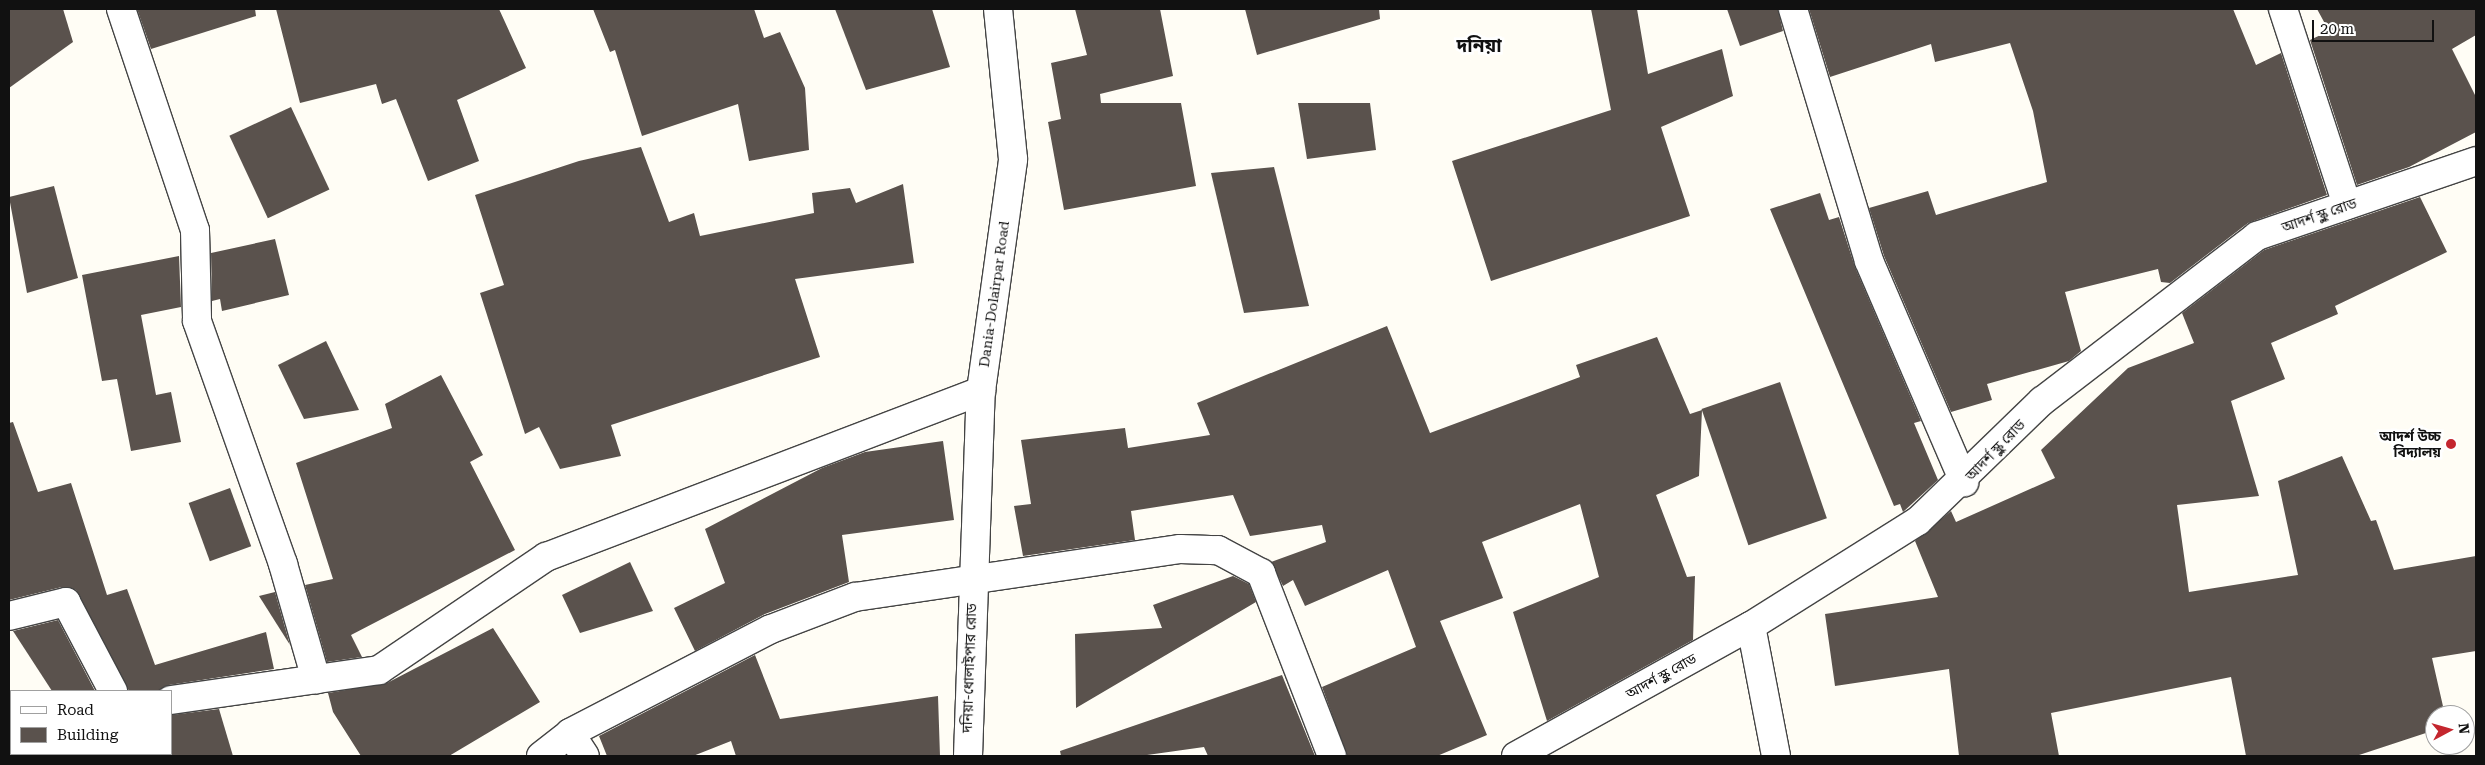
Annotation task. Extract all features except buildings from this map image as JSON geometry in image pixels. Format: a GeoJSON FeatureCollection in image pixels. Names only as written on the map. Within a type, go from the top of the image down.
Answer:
{"type":"FeatureCollection","features":[{"type":"Feature","properties":{"kind":"street"},"geometry":{"type":"LineString","coordinates":[[121,9],[195,230],[197,321],[283,564],[316,679]]}},
{"type":"Feature","properties":{"kind":"street","name":"Dania-Dolairpar Road"},"geometry":{"type":"LineString","coordinates":[[972,580],[981,391],[1013,159],[998,9]]}},
{"type":"Feature","properties":{"kind":"street"},"geometry":{"type":"LineString","coordinates":[[1793,9],[1869,261],[1964,482]]}},
{"type":"Feature","properties":{"kind":"street"},"geometry":{"type":"LineString","coordinates":[[2283,9],[2347,205]]}},
{"type":"Feature","properties":{"kind":"street","name":"আদর্শ স্কুল রোড"},"geometry":{"type":"LineString","coordinates":[[1516,756],[1751,626],[1918,521],[1964,482],[2042,401],[2257,236],[2476,161]]}},
{"type":"Feature","properties":{"kind":"street"},"geometry":{"type":"LineString","coordinates":[[172,700],[379,670],[546,557],[981,391]]}},
{"type":"Feature","properties":{"kind":"street"},"geometry":{"type":"LineString","coordinates":[[542,756],[570,734],[771,629],[856,598],[1180,550],[1218,550],[1261,572],[1332,756]]}},
{"type":"Feature","properties":{"kind":"street","name":"দনিয়া-ধোলাইপার রোড"},"geometry":{"type":"LineString","coordinates":[[968,756],[972,580]]}},
{"type":"Feature","properties":{"kind":"street"},"geometry":{"type":"LineString","coordinates":[[9,616],[66,602],[112,690]]}},
{"type":"Feature","properties":{"kind":"street"},"geometry":{"type":"LineString","coordinates":[[1751,626],[1776,756]]}},
{"type":"Feature","properties":{"kind":"street"},"geometry":{"type":"LineString","coordinates":[[570,734],[586,756]]}},
{"type":"Feature","properties":{"kind":"place","name":"আদর্শ উচ্চ বিদ্যালয়"},"geometry":{"type":"Point","coordinates":[2451,444]}},
{"type":"Feature","properties":{"kind":"district","name":"দনিয়া"},"geometry":{"type":"Point","coordinates":[1479,46]}}]}
